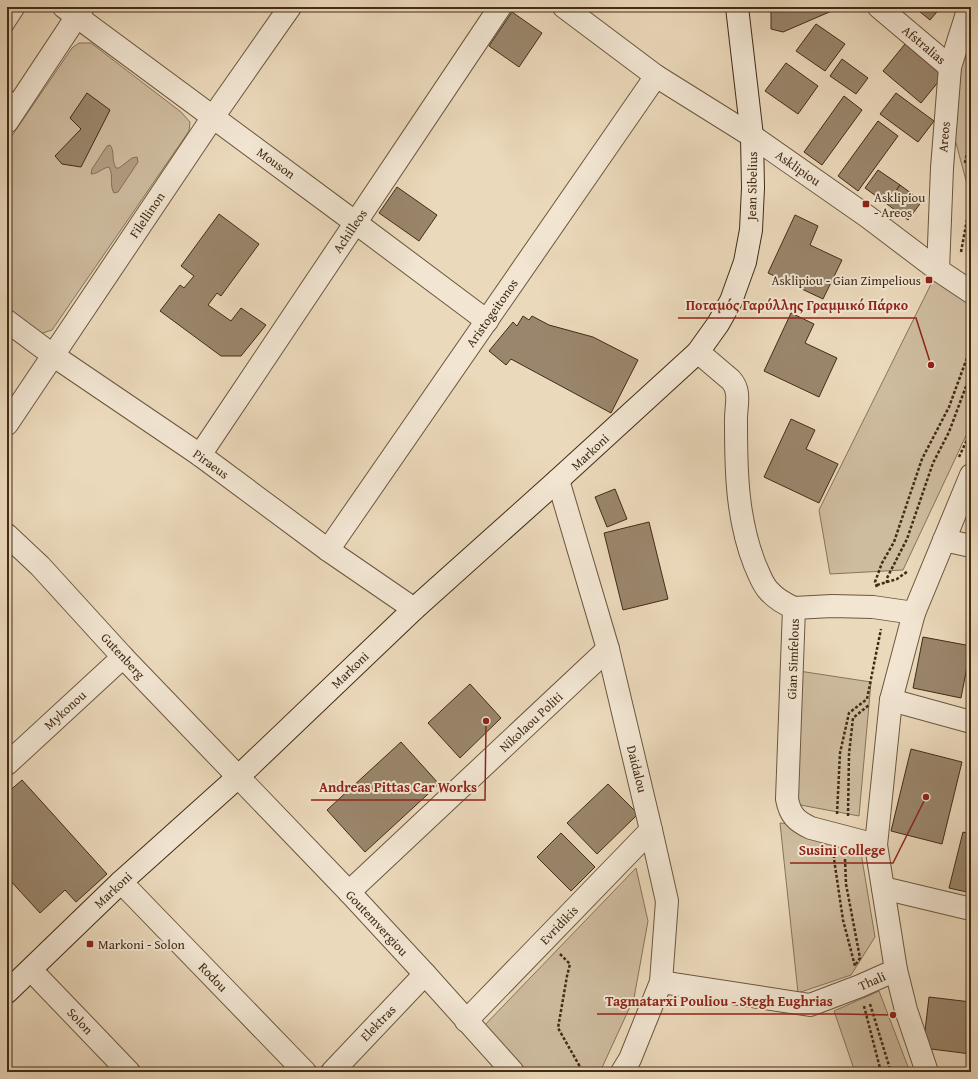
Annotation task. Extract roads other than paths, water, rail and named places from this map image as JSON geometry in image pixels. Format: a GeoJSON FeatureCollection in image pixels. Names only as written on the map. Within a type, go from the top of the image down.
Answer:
{"type":"FeatureCollection","features":[{"type":"Feature","properties":{"kind":"street","name":"Filellinon"},"geometry":{"type":"LineString","coordinates":[[7,424],[213,117],[290,7]]}},
{"type":"Feature","properties":{"kind":"street","name":"Achilleos"},"geometry":{"type":"LineString","coordinates":[[200,455],[500,7]]}},
{"type":"Feature","properties":{"kind":"street","name":"Asklipiou"},"geometry":{"type":"LineString","coordinates":[[564,7],[656,76],[752,136],[868,217],[938,270],[971,292]]}},
{"type":"Feature","properties":{"kind":"street","name":"Afstralias"},"geometry":{"type":"LineString","coordinates":[[879,7],[950,67]]}},
{"type":"Feature","properties":{"kind":"street","name":"Areos"},"geometry":{"type":"LineString","coordinates":[[938,270],[942,168],[950,67],[969,7]]}},
{"type":"Feature","properties":{"kind":"street","name":"Jean Sibelius"},"geometry":{"type":"LineString","coordinates":[[698,352],[718,324],[731,301],[745,262],[751,230],[753,188],[752,136],[737,8]]}},
{"type":"Feature","properties":{"kind":"street","name":"Mouson"},"geometry":{"type":"LineString","coordinates":[[74,10],[213,117],[487,321]]}},
{"type":"Feature","properties":{"kind":"street"},"geometry":{"type":"LineString","coordinates":[[11,107],[74,10]]}},
{"type":"Feature","properties":{"kind":"street","name":"Aristogeitonos"},"geometry":{"type":"LineString","coordinates":[[328,550],[656,76]]}},
{"type":"Feature","properties":{"kind":"street","name":"Piraeus"},"geometry":{"type":"LineString","coordinates":[[7,322],[54,356],[200,455],[328,550],[414,609]]}},
{"type":"Feature","properties":{"kind":"street","name":"Markoni"},"geometry":{"type":"LineString","coordinates":[[9,986],[31,970],[121,882],[238,777],[414,609],[698,352]]}},
{"type":"Feature","properties":{"kind":"street","name":"Gian Simfelous"},"geometry":{"type":"LineString","coordinates":[[698,352],[735,384],[738,397],[736,418],[736,475],[740,513],[748,545],[759,575],[768,591],[781,602],[794,608],[787,800],[789,810],[801,824],[810,828],[876,845]]}},
{"type":"Feature","properties":{"kind":"street"},"geometry":{"type":"LineString","coordinates":[[927,1072],[906,1010],[896,970],[876,845],[882,701],[914,613],[971,475]]}},
{"type":"Feature","properties":{"kind":"street","name":"Daidalou"},"geometry":{"type":"LineString","coordinates":[[558,480],[608,650],[667,901],[661,982],[626,1065]]}},
{"type":"Feature","properties":{"kind":"street","name":"Gutenberg"},"geometry":{"type":"LineString","coordinates":[[7,536],[40,566],[238,777]]}},
{"type":"Feature","properties":{"kind":"street"},"geometry":{"type":"LineString","coordinates":[[944,540],[971,546]]}},
{"type":"Feature","properties":{"kind":"street"},"geometry":{"type":"LineString","coordinates":[[794,608],[832,606],[878,615],[914,613]]}},
{"type":"Feature","properties":{"kind":"street","name":"Nikolaou Politi"},"geometry":{"type":"LineString","coordinates":[[349,892],[608,650]]}},
{"type":"Feature","properties":{"kind":"street","name":"Mykonou"},"geometry":{"type":"LineString","coordinates":[[7,764],[124,657]]}},
{"type":"Feature","properties":{"kind":"street"},"geometry":{"type":"LineString","coordinates":[[882,701],[971,722]]}},
{"type":"Feature","properties":{"kind":"street","name":"Goutemvergiou"},"geometry":{"type":"LineString","coordinates":[[238,777],[349,892],[513,1072]]}},
{"type":"Feature","properties":{"kind":"street","name":"Evridikis"},"geometry":{"type":"LineString","coordinates":[[466,1021],[651,830]]}},
{"type":"Feature","properties":{"kind":"street","name":"Rodou"},"geometry":{"type":"LineString","coordinates":[[121,882],[305,1072]]}},
{"type":"Feature","properties":{"kind":"street"},"geometry":{"type":"LineString","coordinates":[[883,888],[971,909]]}},
{"type":"Feature","properties":{"kind":"street","name":"Solon"},"geometry":{"type":"LineString","coordinates":[[31,970],[129,1072]]}},
{"type":"Feature","properties":{"kind":"street","name":"Thali"},"geometry":{"type":"LineString","coordinates":[[661,982],[810,1005],[860,986],[896,970]]}},
{"type":"Feature","properties":{"kind":"street","name":"Elektras"},"geometry":{"type":"LineString","coordinates":[[332,1072],[425,974]]}},
{"type":"Feature","properties":{"kind":"lane"},"geometry":{"type":"LineString","coordinates":[[7,27],[20,7]]}},
{"type":"Feature","properties":{"kind":"place","name":"Asklipiou - Areos"},"geometry":{"type":"Point","coordinates":[866,204]}},
{"type":"Feature","properties":{"kind":"place","name":"Asklipiou - Gian Zimpelious"},"geometry":{"type":"Point","coordinates":[929,280]}},
{"type":"Feature","properties":{"kind":"place","name":"Ποταμός Γαρύλλης Γραμμικό Πάρκο"},"geometry":{"type":"Point","coordinates":[931,365]}},
{"type":"Feature","properties":{"kind":"place","name":"Andreas Pittas Car Works"},"geometry":{"type":"Point","coordinates":[486,721]}},
{"type":"Feature","properties":{"kind":"place","name":"Susini College"},"geometry":{"type":"Point","coordinates":[926,797]}},
{"type":"Feature","properties":{"kind":"place","name":"Markoni - Solon"},"geometry":{"type":"Point","coordinates":[90,944]}},
{"type":"Feature","properties":{"kind":"place","name":"Tagmatarxi Pouliou - Stegh Eughrias"},"geometry":{"type":"Point","coordinates":[893,1015]}}]}
